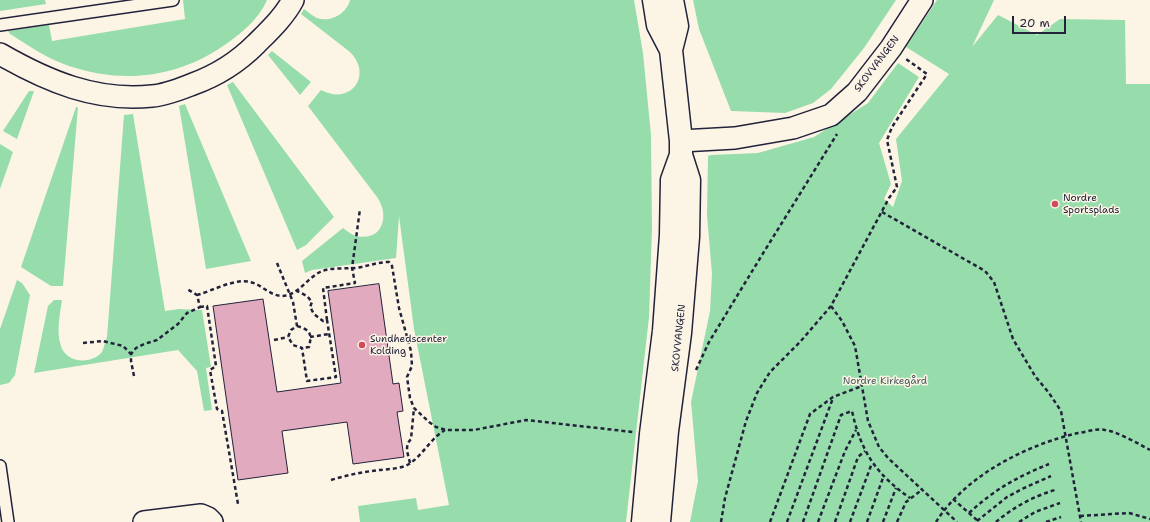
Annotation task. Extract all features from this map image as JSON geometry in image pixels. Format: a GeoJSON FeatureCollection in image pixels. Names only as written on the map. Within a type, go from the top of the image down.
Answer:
{"type":"FeatureCollection","features":[{"type":"Feature","properties":{"kind":"street"},"geometry":{"type":"LineString","coordinates":[[0,54],[61,84],[101,96],[126,98],[153,96],[201,81],[226,69],[245,55],[276,24],[293,0]]}},
{"type":"Feature","properties":{"kind":"street","name":"SKOVVANGEN"},"geometry":{"type":"LineString","coordinates":[[654,0],[658,25],[671,50]]}},
{"type":"Feature","properties":{"kind":"street","name":"SKOVVANGEN"},"geometry":{"type":"LineString","coordinates":[[659,522],[680,333],[688,237],[689,180],[681,148],[671,50],[677,26],[672,0]]}},
{"type":"Feature","properties":{"kind":"street","name":"SKOVVANGEN"},"geometry":{"type":"LineString","coordinates":[[681,148],[793,128],[831,115],[857,92],[891,48],[922,0]]}},
{"type":"Feature","properties":{"kind":"street","name":"SKOVVANGEN"},"geometry":{"type":"LineString","coordinates":[[643,522],[651,434],[664,331],[672,180],[681,148]]}},
{"type":"Feature","properties":{"kind":"street"},"geometry":{"type":"LineString","coordinates":[[144,522],[200,515],[208,518],[212,522]]}},
{"type":"Feature","properties":{"kind":"lane"},"geometry":{"type":"LineString","coordinates":[[0,25],[173,0]]}},
{"type":"Feature","properties":{"kind":"lane"},"geometry":{"type":"LineString","coordinates":[[0,466],[8,522]]}},
{"type":"Feature","properties":{"kind":"path"},"geometry":{"type":"LineString","coordinates":[[721,522],[725,498],[744,428],[757,393],[770,372],[800,342],[830,306],[897,187],[887,140],[892,127],[927,74],[891,48]]}},
{"type":"Feature","properties":{"kind":"path"},"geometry":{"type":"LineString","coordinates":[[693,376],[709,342],[837,134]]}},
{"type":"Feature","properties":{"kind":"path"},"geometry":{"type":"LineString","coordinates":[[302,348],[307,381],[336,377],[323,288],[355,283],[352,268],[360,208]]}},
{"type":"Feature","properties":{"kind":"path"},"geometry":{"type":"LineString","coordinates":[[882,212],[986,271],[994,282],[1012,339],[1035,376],[1061,411],[1081,522]]}},
{"type":"Feature","properties":{"kind":"path"},"geometry":{"type":"LineString","coordinates":[[187,290],[197,295],[234,282],[250,282],[273,294],[281,296],[296,291],[320,272],[389,262],[391,264],[399,308],[411,351],[412,366],[407,377],[410,398],[414,408],[436,427],[446,430],[474,430],[526,420],[651,434]]}},
{"type":"Feature","properties":{"kind":"path"},"geometry":{"type":"LineString","coordinates":[[277,263],[290,293],[297,326]]}},
{"type":"Feature","properties":{"kind":"path"},"geometry":{"type":"LineString","coordinates":[[296,291],[307,296],[312,302],[310,307],[314,314],[322,321],[327,320]]}},
{"type":"Feature","properties":{"kind":"path"},"geometry":{"type":"LineString","coordinates":[[197,295],[200,308]]}},
{"type":"Feature","properties":{"kind":"path"},"geometry":{"type":"LineString","coordinates":[[134,376],[131,354],[136,348],[157,340],[178,324],[187,313],[207,306],[216,366],[210,370],[217,409],[222,411],[238,504]]}},
{"type":"Feature","properties":{"kind":"path"},"geometry":{"type":"LineString","coordinates":[[830,306],[842,321],[855,346],[868,421],[879,447],[888,458],[957,522]]}},
{"type":"Feature","properties":{"kind":"path"},"geometry":{"type":"LineString","coordinates":[[297,326],[305,328],[309,331],[309,347],[302,348],[292,345],[288,337],[290,330],[297,326]]}},
{"type":"Feature","properties":{"kind":"path"},"geometry":{"type":"LineString","coordinates":[[310,337],[329,334]]}},
{"type":"Feature","properties":{"kind":"path"},"geometry":{"type":"LineString","coordinates":[[274,340],[288,337]]}},
{"type":"Feature","properties":{"kind":"path"},"geometry":{"type":"LineString","coordinates":[[83,343],[103,341],[123,346],[131,354]]}},
{"type":"Feature","properties":{"kind":"path"},"geometry":{"type":"LineString","coordinates":[[770,522],[810,414],[833,397],[862,386]]}},
{"type":"Feature","properties":{"kind":"path"},"geometry":{"type":"LineString","coordinates":[[787,522],[833,397]]}},
{"type":"Feature","properties":{"kind":"path"},"geometry":{"type":"LineString","coordinates":[[410,463],[406,446],[411,439],[414,408]]}},
{"type":"Feature","properties":{"kind":"path"},"geometry":{"type":"LineString","coordinates":[[803,522],[841,415],[852,411],[856,430],[869,459],[896,488],[910,498]]}},
{"type":"Feature","properties":{"kind":"path"},"geometry":{"type":"LineString","coordinates":[[331,480],[347,475],[397,468],[410,463],[416,459],[438,434],[446,430]]}},
{"type":"Feature","properties":{"kind":"path"},"geometry":{"type":"LineString","coordinates":[[818,522],[845,451],[856,430]]}},
{"type":"Feature","properties":{"kind":"path"},"geometry":{"type":"LineString","coordinates":[[936,522],[953,499],[977,479],[1014,456],[1065,436],[1095,430],[1106,430],[1150,450]]}},
{"type":"Feature","properties":{"kind":"path"},"geometry":{"type":"LineString","coordinates":[[835,522],[858,457],[866,451]]}},
{"type":"Feature","properties":{"kind":"path"},"geometry":{"type":"LineString","coordinates":[[850,522],[872,463]]}},
{"type":"Feature","properties":{"kind":"path"},"geometry":{"type":"LineString","coordinates":[[969,513],[1004,484],[1049,464]]}},
{"type":"Feature","properties":{"kind":"path"},"geometry":{"type":"LineString","coordinates":[[867,522],[884,476]]}},
{"type":"Feature","properties":{"kind":"path"},"geometry":{"type":"LineString","coordinates":[[953,499],[978,522],[1007,497],[1051,476]]}},
{"type":"Feature","properties":{"kind":"path"},"geometry":{"type":"LineString","coordinates":[[883,522],[896,488]]}},
{"type":"Feature","properties":{"kind":"path"},"geometry":{"type":"LineString","coordinates":[[897,522],[906,502],[923,489]]}},
{"type":"Feature","properties":{"kind":"path"},"geometry":{"type":"LineString","coordinates":[[996,522],[1031,499],[1055,490]]}},
{"type":"Feature","properties":{"kind":"path"},"geometry":{"type":"LineString","coordinates":[[1019,522],[1035,512],[1060,503]]}},
{"type":"Feature","properties":{"kind":"path"},"geometry":{"type":"LineString","coordinates":[[1080,516],[1129,512],[1150,519]]}},
{"type":"Feature","properties":{"kind":"path"},"geometry":{"type":"LineString","coordinates":[[1046,522],[1061,517]]}},
{"type":"Feature","properties":{"kind":"green space"},"geometry":{"type":"Polygon","coordinates":[[[0,0],[45,0],[46,4],[0,11],[0,0]]]}},
{"type":"Feature","properties":{"kind":"green space"},"geometry":{"type":"Polygon","coordinates":[[[183,0],[267,0],[264,7],[254,20],[236,37],[223,46],[205,57],[187,65],[149,75],[109,75],[89,72],[69,66],[39,52],[10,34],[8,31],[49,25],[52,41],[185,19],[183,0]]]}},
{"type":"Feature","properties":{"kind":"green space"},"geometry":{"type":"Polygon","coordinates":[[[350,0],[634,0],[643,53],[651,135],[652,229],[649,317],[626,522],[360,522],[358,506],[416,498],[418,510],[449,505],[414,329],[399,216],[396,258],[312,270],[305,273],[302,261],[343,228],[356,236],[365,237],[372,235],[382,226],[383,212],[377,197],[308,106],[321,90],[332,94],[341,94],[349,91],[355,86],[359,78],[359,70],[357,61],[350,52],[301,14],[304,9],[317,18],[333,18],[338,16],[346,9],[350,0]]]}},
{"type":"Feature","properties":{"kind":"green space"},"geometry":{"type":"Polygon","coordinates":[[[693,0],[896,0],[864,48],[831,89],[813,103],[785,113],[731,111],[699,29],[693,0]]]}},
{"type":"Feature","properties":{"kind":"green space","name":"Nordre Kirkegård"},"geometry":{"type":"Polygon","coordinates":[[[937,0],[994,0],[972,47],[998,15],[1037,35],[1060,19],[1125,20],[1126,84],[1150,84],[1150,522],[690,522],[698,481],[691,402],[710,311],[712,274],[707,215],[708,156],[758,153],[814,137],[868,103],[898,63],[919,77],[879,143],[891,184],[884,199],[893,207],[902,181],[896,139],[949,74],[906,47],[937,0]]]}},
{"type":"Feature","properties":{"kind":"green space"},"geometry":{"type":"Polygon","coordinates":[[[272,51],[311,82],[300,95],[268,55],[272,51]]]}},
{"type":"Feature","properties":{"kind":"green space"},"geometry":{"type":"Polygon","coordinates":[[[233,82],[334,217],[306,245],[297,250],[227,85],[233,82]]]}},
{"type":"Feature","properties":{"kind":"green space"},"geometry":{"type":"Polygon","coordinates":[[[29,91],[34,91],[17,139],[3,131],[29,91]]]}},
{"type":"Feature","properties":{"kind":"green space"},"geometry":{"type":"Polygon","coordinates":[[[185,104],[251,261],[206,269],[179,106],[185,104]]]}},
{"type":"Feature","properties":{"kind":"green space"},"geometry":{"type":"Polygon","coordinates":[[[76,107],[78,107],[63,286],[51,286],[21,267],[76,107]]]}},
{"type":"Feature","properties":{"kind":"green space"},"geometry":{"type":"Polygon","coordinates":[[[133,114],[165,311],[179,309],[202,310],[211,367],[206,368],[212,410],[204,411],[197,371],[178,350],[34,373],[48,306],[54,300],[62,300],[59,335],[64,352],[73,359],[86,360],[92,359],[103,350],[107,337],[124,115],[133,114]]]}},
{"type":"Feature","properties":{"kind":"green space"},"geometry":{"type":"Polygon","coordinates":[[[0,144],[13,152],[0,189],[0,144]]]}},
{"type":"Feature","properties":{"kind":"green space"},"geometry":{"type":"Polygon","coordinates":[[[17,280],[22,283],[30,295],[15,375],[9,383],[0,385],[0,329],[17,280]]]}},
{"type":"Feature","properties":{"kind":"building","name":"Sundhedscenter Kolding"},"geometry":{"type":"Polygon","coordinates":[[[379,284],[393,384],[399,383],[403,411],[397,412],[404,457],[353,464],[347,422],[282,431],[288,473],[238,480],[213,306],[263,299],[277,392],[341,383],[328,291],[379,284]]]}},
{"type":"Feature","properties":{"kind":"place","name":"Nordre Sportsplads"},"geometry":{"type":"Point","coordinates":[1055,204]}},
{"type":"Feature","properties":{"kind":"place","name":"Sundhedscenter Kolding"},"geometry":{"type":"Point","coordinates":[362,345]}}]}
